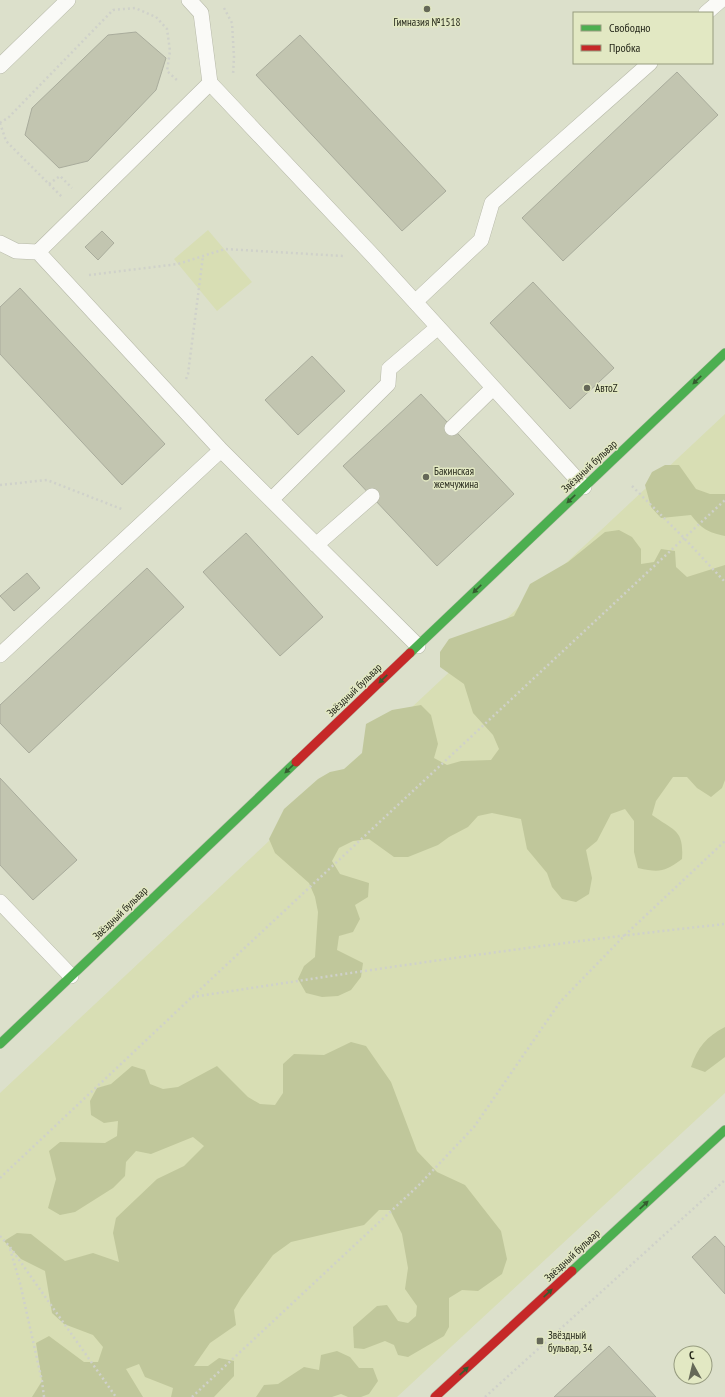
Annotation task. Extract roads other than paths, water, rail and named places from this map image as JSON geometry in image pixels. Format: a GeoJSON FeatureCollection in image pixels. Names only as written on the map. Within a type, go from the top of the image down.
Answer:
{"type":"FeatureCollection","features":[{"type":"Feature","properties":{"kind":"street","name":"Звёздный бульвар"},"geometry":{"type":"LineString","coordinates":[[0,1044],[725,353]]}},
{"type":"Feature","properties":{"kind":"street","name":"Звёздный бульвар"},"geometry":{"type":"LineString","coordinates":[[435,1397],[725,1130]]}},
{"type":"Feature","properties":{"kind":"lane"},"geometry":{"type":"LineString","coordinates":[[0,66],[68,0]]}},
{"type":"Feature","properties":{"kind":"lane"},"geometry":{"type":"LineString","coordinates":[[189,0],[201,13],[210,83],[375,258],[584,487]]}},
{"type":"Feature","properties":{"kind":"lane"},"geometry":{"type":"LineString","coordinates":[[707,12],[721,0]]}},
{"type":"Feature","properties":{"kind":"lane"},"geometry":{"type":"LineString","coordinates":[[415,302],[481,240],[492,203],[649,64]]}},
{"type":"Feature","properties":{"kind":"lane"},"geometry":{"type":"LineString","coordinates":[[38,252],[210,83]]}},
{"type":"Feature","properties":{"kind":"lane"},"geometry":{"type":"LineString","coordinates":[[0,243],[16,251],[38,252],[220,450],[418,646]]}},
{"type":"Feature","properties":{"kind":"lane"},"geometry":{"type":"LineString","coordinates":[[271,500],[388,384],[389,369],[438,327]]}},
{"type":"Feature","properties":{"kind":"lane"},"geometry":{"type":"LineString","coordinates":[[452,428],[493,388]]}},
{"type":"Feature","properties":{"kind":"lane"},"geometry":{"type":"LineString","coordinates":[[0,655],[220,450]]}},
{"type":"Feature","properties":{"kind":"lane"},"geometry":{"type":"LineString","coordinates":[[316,545],[372,496]]}},
{"type":"Feature","properties":{"kind":"lane"},"geometry":{"type":"LineString","coordinates":[[0,902],[71,976]]}},
{"type":"Feature","properties":{"kind":"place","name":"Гимназия №1518"},"geometry":{"type":"Point","coordinates":[427,9]}},
{"type":"Feature","properties":{"kind":"place","name":"АвтоZ"},"geometry":{"type":"Point","coordinates":[587,388]}},
{"type":"Feature","properties":{"kind":"place","name":"Бакинская жемчужина"},"geometry":{"type":"Point","coordinates":[426,477]}},
{"type":"Feature","properties":{"kind":"place","name":"Звёздный бульвар, 34"},"geometry":{"type":"Point","coordinates":[540,1341]}}]}
